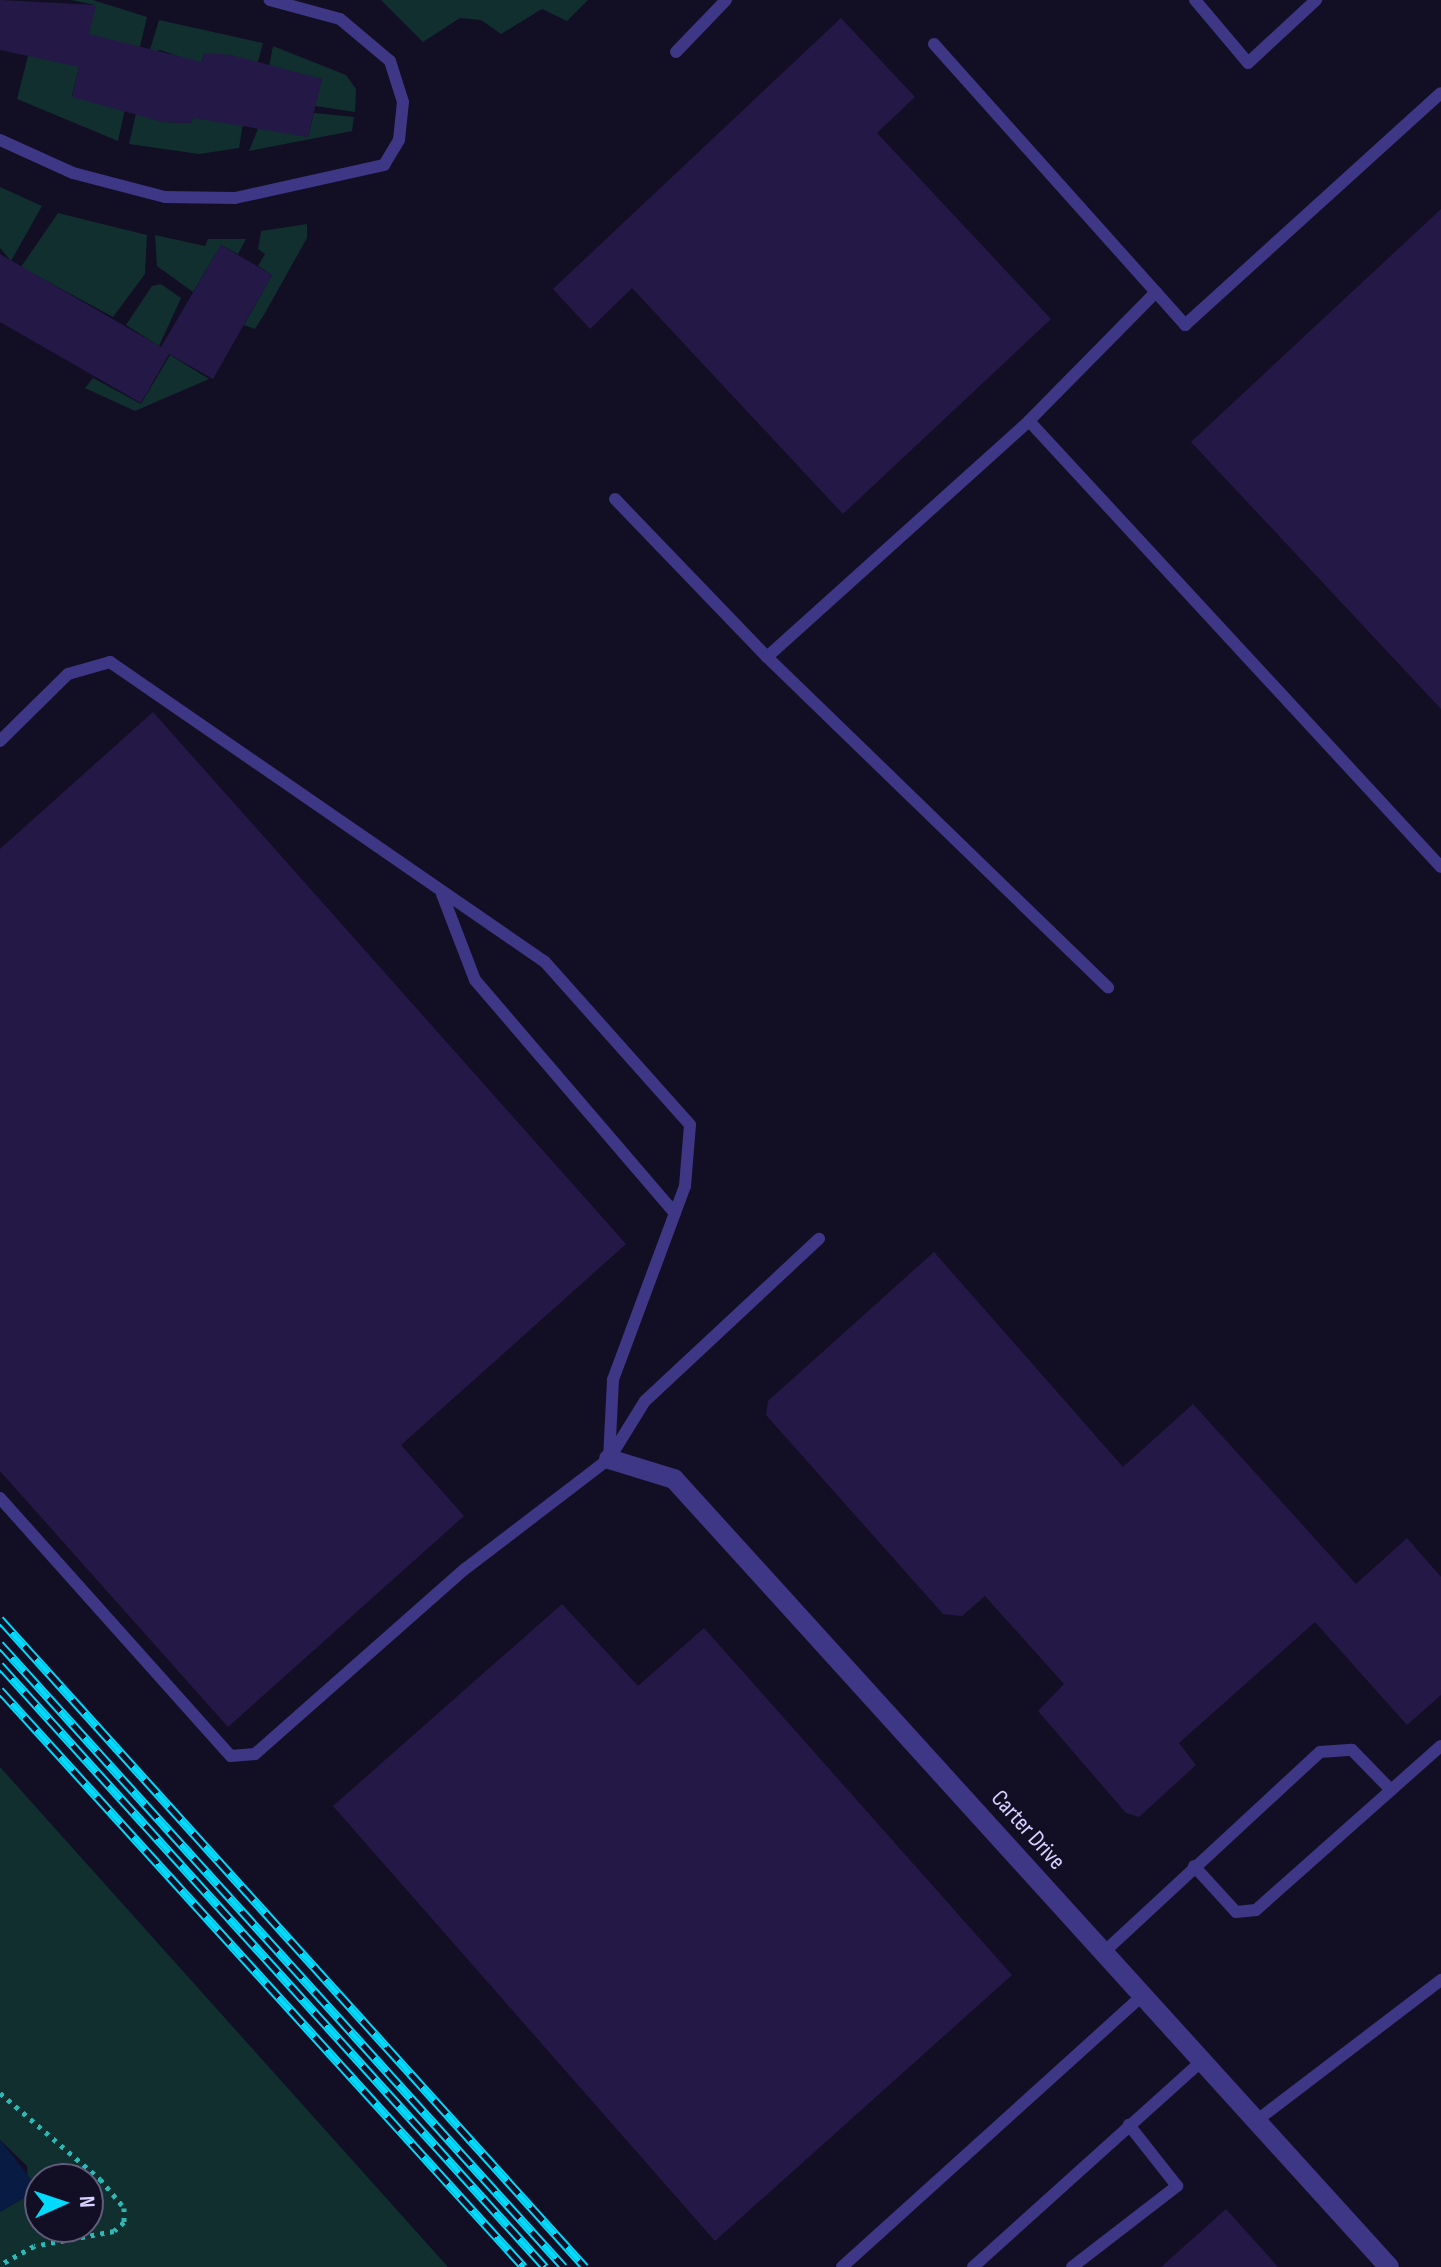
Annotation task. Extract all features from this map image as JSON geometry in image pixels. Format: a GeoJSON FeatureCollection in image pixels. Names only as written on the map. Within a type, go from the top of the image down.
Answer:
{"type":"FeatureCollection","features":[{"type":"Feature","properties":{"kind":"street","name":"Carter Drive"},"geometry":{"type":"LineString","coordinates":[[609,1459],[674,1479],[1389,2267]]}},
{"type":"Feature","properties":{"kind":"lane"},"geometry":{"type":"LineString","coordinates":[[0,140],[73,173],[165,197],[235,198],[384,165],[399,140],[403,102],[390,61],[340,19],[270,0]]}},
{"type":"Feature","properties":{"kind":"lane"},"geometry":{"type":"LineString","coordinates":[[676,52],[726,0]]}},
{"type":"Feature","properties":{"kind":"lane"},"geometry":{"type":"LineString","coordinates":[[1195,0],[1248,63],[1316,0]]}},
{"type":"Feature","properties":{"kind":"lane"},"geometry":{"type":"LineString","coordinates":[[934,44],[1185,325],[1441,93]]}},
{"type":"Feature","properties":{"kind":"lane"},"geometry":{"type":"LineString","coordinates":[[767,657],[1029,421],[1156,292]]}},
{"type":"Feature","properties":{"kind":"lane"},"geometry":{"type":"LineString","coordinates":[[1029,421],[1441,867]]}},
{"type":"Feature","properties":{"kind":"lane"},"geometry":{"type":"LineString","coordinates":[[615,499],[767,657],[1108,987]]}},
{"type":"Feature","properties":{"kind":"lane"},"geometry":{"type":"LineString","coordinates":[[0,741],[68,674],[110,662],[442,894],[545,962],[690,1125],[685,1186],[613,1380],[609,1459]]}},
{"type":"Feature","properties":{"kind":"lane"},"geometry":{"type":"LineString","coordinates":[[442,894],[475,980],[675,1213]]}},
{"type":"Feature","properties":{"kind":"lane"},"geometry":{"type":"LineString","coordinates":[[0,1498],[231,1756],[255,1754],[465,1569],[609,1459],[645,1401],[819,1239]]}},
{"type":"Feature","properties":{"kind":"lane"},"geometry":{"type":"LineString","coordinates":[[1194,1866],[1236,1912],[1249,1913],[1441,1746]]}},
{"type":"Feature","properties":{"kind":"lane"},"geometry":{"type":"LineString","coordinates":[[1104,1952],[1320,1752],[1352,1750],[1391,1790]]}},
{"type":"Feature","properties":{"kind":"lane"},"geometry":{"type":"LineString","coordinates":[[1256,2121],[1441,1980]]}},
{"type":"Feature","properties":{"kind":"lane"},"geometry":{"type":"LineString","coordinates":[[842,2267],[1143,1995]]}},
{"type":"Feature","properties":{"kind":"lane"},"geometry":{"type":"LineString","coordinates":[[974,2267],[1202,2061]]}},
{"type":"Feature","properties":{"kind":"lane"},"geometry":{"type":"LineString","coordinates":[[1072,2267],[1177,2186],[1129,2125]]}},
{"type":"Feature","properties":{"kind":"path"},"geometry":{"type":"LineString","coordinates":[[0,2093],[100,2179],[124,2208],[124,2222],[114,2231],[34,2246],[0,2265]]}},
{"type":"Feature","properties":{"kind":"green space"},"geometry":{"type":"Polygon","coordinates":[[[71,0],[93,0],[147,17],[139,51],[85,50],[95,5],[71,0]]]}},
{"type":"Feature","properties":{"kind":"green space"},"geometry":{"type":"Polygon","coordinates":[[[381,0],[588,0],[567,21],[542,9],[501,34],[481,20],[460,18],[423,42],[381,0]]]}},
{"type":"Feature","properties":{"kind":"green space"},"geometry":{"type":"Polygon","coordinates":[[[159,20],[263,43],[257,65],[231,55],[204,54],[201,64],[160,50],[149,53],[159,20]]]}},
{"type":"Feature","properties":{"kind":"green space"},"geometry":{"type":"Polygon","coordinates":[[[273,46],[346,75],[356,89],[355,112],[315,106],[322,79],[269,67],[273,46]]]}},
{"type":"Feature","properties":{"kind":"green space"},"geometry":{"type":"Polygon","coordinates":[[[29,52],[80,63],[72,96],[125,109],[118,141],[17,99],[29,52]]]}},
{"type":"Feature","properties":{"kind":"green space"},"geometry":{"type":"Polygon","coordinates":[[[136,113],[163,122],[190,123],[197,113],[243,123],[239,148],[199,154],[129,144],[136,113]]]}},
{"type":"Feature","properties":{"kind":"green space"},"geometry":{"type":"Polygon","coordinates":[[[314,113],[354,117],[352,131],[249,151],[259,126],[308,137],[314,113]]]}},
{"type":"Feature","properties":{"kind":"green space"},"geometry":{"type":"Polygon","coordinates":[[[0,187],[42,206],[11,261],[0,248],[0,187]]]}},
{"type":"Feature","properties":{"kind":"green space"},"geometry":{"type":"Polygon","coordinates":[[[58,213],[147,235],[145,274],[113,317],[21,267],[58,213]]]}},
{"type":"Feature","properties":{"kind":"green space"},"geometry":{"type":"Polygon","coordinates":[[[307,224],[307,238],[265,313],[255,329],[244,325],[272,275],[258,266],[265,254],[258,249],[261,231],[307,224]]]}},
{"type":"Feature","properties":{"kind":"green space"},"geometry":{"type":"Polygon","coordinates":[[[155,235],[205,246],[208,239],[246,239],[238,254],[221,245],[193,292],[157,266],[155,235]]]}},
{"type":"Feature","properties":{"kind":"green space"},"geometry":{"type":"Polygon","coordinates":[[[161,284],[181,298],[159,346],[126,325],[152,286],[161,284]]]}},
{"type":"Feature","properties":{"kind":"green space"},"geometry":{"type":"Polygon","coordinates":[[[170,355],[209,379],[135,411],[85,388],[93,378],[141,404],[170,355]]]}},
{"type":"Feature","properties":{"kind":"green space"},"geometry":{"type":"Polygon","coordinates":[[[0,1767],[448,2267],[0,2267],[0,2212],[24,2198],[24,2243],[104,2243],[104,2163],[24,2163],[0,2140],[0,1767]]]}},
{"type":"Feature","properties":{"kind":"water"},"geometry":{"type":"Polygon","coordinates":[[[0,2140],[24,2170],[24,2198],[0,2212],[0,2140]]]}},
{"type":"Feature","properties":{"kind":"building"},"geometry":{"type":"Polygon","coordinates":[[[0,0],[96,5],[89,34],[202,62],[204,53],[231,55],[322,79],[308,137],[194,118],[190,123],[163,122],[72,97],[79,67],[0,50],[0,0]]]}},
{"type":"Feature","properties":{"kind":"building"},"geometry":{"type":"Polygon","coordinates":[[[841,18],[915,97],[877,133],[1051,319],[843,514],[632,288],[590,329],[553,289],[841,18]]]}},
{"type":"Feature","properties":{"kind":"building"},"geometry":{"type":"Polygon","coordinates":[[[1441,209],[1441,709],[1191,442],[1441,209]]]}},
{"type":"Feature","properties":{"kind":"building"},"geometry":{"type":"Polygon","coordinates":[[[221,245],[272,275],[213,379],[169,354],[141,403],[0,322],[0,254],[161,347],[221,245]]]}},
{"type":"Feature","properties":{"kind":"building"},"geometry":{"type":"Polygon","coordinates":[[[153,712],[626,1244],[401,1445],[464,1516],[228,1727],[0,1471],[0,849],[153,712]]]}},
{"type":"Feature","properties":{"kind":"building"},"geometry":{"type":"Polygon","coordinates":[[[934,1252],[1123,1467],[1193,1404],[1356,1584],[1407,1538],[1441,1577],[1441,1695],[1407,1725],[1315,1622],[1179,1743],[1196,1765],[1139,1817],[1126,1813],[1038,1711],[1064,1684],[985,1596],[962,1616],[943,1614],[766,1415],[768,1401],[934,1252]]]}},
{"type":"Feature","properties":{"kind":"building"},"geometry":{"type":"Polygon","coordinates":[[[562,1604],[638,1686],[704,1628],[1012,1975],[715,2241],[333,1806],[562,1604]]]}},
{"type":"Feature","properties":{"kind":"building"},"geometry":{"type":"Polygon","coordinates":[[[1226,2209],[1278,2267],[1161,2267],[1226,2209]]]}},
{"type":"Feature","properties":{"kind":"railway"},"geometry":{"type":"LineString","coordinates":[[0,1619],[585,2267]]}},
{"type":"Feature","properties":{"kind":"railway"},"geometry":{"type":"LineString","coordinates":[[0,1644],[564,2267]]}},
{"type":"Feature","properties":{"kind":"railway"},"geometry":{"type":"LineString","coordinates":[[0,1665],[545,2267]]}},
{"type":"Feature","properties":{"kind":"railway"},"geometry":{"type":"LineString","coordinates":[[0,1690],[524,2267]]}}]}
